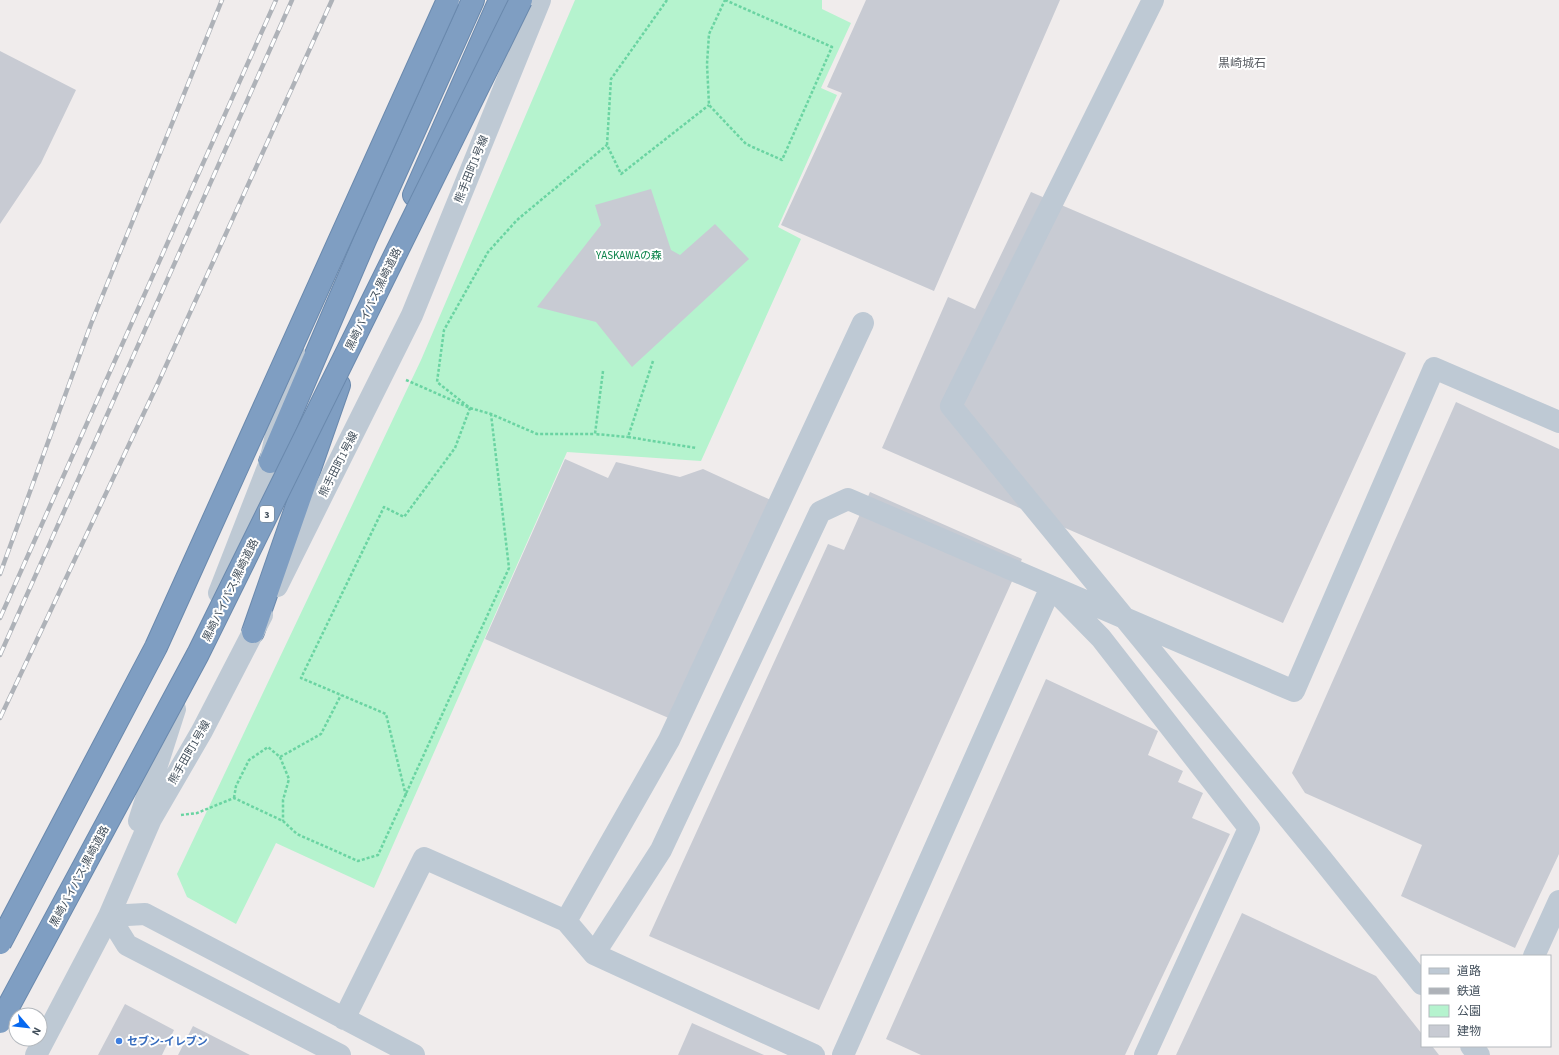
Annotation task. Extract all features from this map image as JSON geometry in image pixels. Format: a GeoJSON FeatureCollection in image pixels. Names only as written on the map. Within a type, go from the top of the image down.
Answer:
{"type":"FeatureCollection","features":[{"type":"Feature","properties":{"kind":"highway"},"geometry":{"type":"LineString","coordinates":[[0,943],[156,647],[448,0]]}},
{"type":"Feature","properties":{"kind":"highway"},"geometry":{"type":"LineString","coordinates":[[270,462],[365,240],[473,0]]}},
{"type":"Feature","properties":{"kind":"highway"},"geometry":{"type":"LineString","coordinates":[[253,632],[345,369],[394,239],[500,0]]}},
{"type":"Feature","properties":{"kind":"highway","name":"黒崎バイパス;黒崎道路"},"geometry":{"type":"LineString","coordinates":[[0,1022],[198,654],[521,0]]}},
{"type":"Feature","properties":{"kind":"street","name":"熊手田町1号線"},"geometry":{"type":"LineString","coordinates":[[109,916],[171,721],[270,462],[295,350],[324,258],[394,103],[448,0]]}},
{"type":"Feature","properties":{"kind":"street","name":"熊手田町1号線"},"geometry":{"type":"LineString","coordinates":[[36,1055],[109,916],[151,819],[202,731],[412,315],[540,0]]}},
{"type":"Feature","properties":{"kind":"street"},"geometry":{"type":"LineString","coordinates":[[1153,0],[951,406],[1421,983]]}},
{"type":"Feature","properties":{"kind":"street"},"geometry":{"type":"LineString","coordinates":[[566,921],[669,740],[863,323]]}},
{"type":"Feature","properties":{"kind":"street"},"geometry":{"type":"LineString","coordinates":[[594,954],[661,850],[820,512],[848,499],[1294,691],[1434,368],[1559,422]]}},
{"type":"Feature","properties":{"kind":"street"},"geometry":{"type":"LineString","coordinates":[[843,1055],[1052,587]]}},
{"type":"Feature","properties":{"kind":"street"},"geometry":{"type":"LineString","coordinates":[[1052,587],[1101,638],[1249,828],[1145,1055]]}},
{"type":"Feature","properties":{"kind":"street"},"geometry":{"type":"LineString","coordinates":[[344,1019],[424,858],[566,921],[594,954],[814,1055]]}},
{"type":"Feature","properties":{"kind":"street"},"geometry":{"type":"LineString","coordinates":[[1534,955],[1559,901]]}},
{"type":"Feature","properties":{"kind":"street"},"geometry":{"type":"LineString","coordinates":[[340,1055],[127,946],[109,916],[145,914],[414,1055]]}},
{"type":"Feature","properties":{"kind":"street"},"geometry":{"type":"LineString","coordinates":[[1472,1047],[1479,1055]]}},
{"type":"Feature","properties":{"kind":"path"},"geometry":{"type":"LineString","coordinates":[[667,0],[610,79],[608,145],[621,174],[709,105]]}},
{"type":"Feature","properties":{"kind":"path"},"geometry":{"type":"LineString","coordinates":[[725,0],[832,47],[782,160],[746,144],[709,105],[709,34],[725,0]]}},
{"type":"Feature","properties":{"kind":"path"},"geometry":{"type":"LineString","coordinates":[[470,408],[437,382],[444,330],[488,252],[518,220],[608,145]]}},
{"type":"Feature","properties":{"kind":"path"},"geometry":{"type":"LineString","coordinates":[[628,437],[653,361]]}},
{"type":"Feature","properties":{"kind":"path"},"geometry":{"type":"LineString","coordinates":[[595,434],[603,371]]}},
{"type":"Feature","properties":{"kind":"path"},"geometry":{"type":"LineString","coordinates":[[405,379],[470,408],[491,414],[538,434],[595,434],[628,437],[696,448]]}},
{"type":"Feature","properties":{"kind":"path"},"geometry":{"type":"LineString","coordinates":[[406,796],[386,714],[301,678],[384,506],[404,517],[455,448],[470,408]]}},
{"type":"Feature","properties":{"kind":"path"},"geometry":{"type":"LineString","coordinates":[[151,819],[197,813],[234,798],[283,821],[297,834],[358,861],[378,855],[509,568],[491,414]]}},
{"type":"Feature","properties":{"kind":"path"},"geometry":{"type":"LineString","coordinates":[[280,758],[322,734],[341,695]]}},
{"type":"Feature","properties":{"kind":"path"},"geometry":{"type":"LineString","coordinates":[[234,798],[236,786],[249,760],[268,747],[280,758],[289,779],[283,800],[283,821]]}},
{"type":"Feature","properties":{"kind":"green space","name":"YASKAWAの森"},"geometry":{"type":"Polygon","coordinates":[[[575,0],[822,0],[822,9],[851,23],[821,88],[837,95],[778,227],[801,239],[701,461],[567,452],[374,888],[276,843],[236,924],[187,897],[177,874],[421,360],[575,0]]]}},
{"type":"Feature","properties":{"kind":"building"},"geometry":{"type":"Polygon","coordinates":[[[866,0],[1060,0],[934,291],[781,225],[842,93],[827,87],[866,0]]]}},
{"type":"Feature","properties":{"kind":"building"},"geometry":{"type":"Polygon","coordinates":[[[0,51],[76,90],[41,163],[0,224],[0,51]]]}},
{"type":"Feature","properties":{"kind":"building"},"geometry":{"type":"Polygon","coordinates":[[[651,189],[671,250],[680,255],[715,224],[749,259],[632,367],[596,322],[537,307],[601,225],[595,205],[651,189]]]}},
{"type":"Feature","properties":{"kind":"building"},"geometry":{"type":"Polygon","coordinates":[[[1031,192],[1406,353],[1283,623],[882,448],[948,297],[975,309],[1031,192]]]}},
{"type":"Feature","properties":{"kind":"building"},"geometry":{"type":"Polygon","coordinates":[[[1456,402],[1559,449],[1559,854],[1515,948],[1401,896],[1422,845],[1305,793],[1292,773],[1456,402]]]}},
{"type":"Feature","properties":{"kind":"building"},"geometry":{"type":"Polygon","coordinates":[[[565,459],[608,478],[616,462],[680,477],[703,469],[773,501],[671,719],[485,639],[565,459]]]}},
{"type":"Feature","properties":{"kind":"building"},"geometry":{"type":"Polygon","coordinates":[[[870,492],[1022,559],[819,1010],[649,936],[828,544],[844,550],[870,492]]]}},
{"type":"Feature","properties":{"kind":"building"},"geometry":{"type":"Polygon","coordinates":[[[1046,679],[1158,731],[1148,755],[1183,771],[1178,782],[1203,793],[1192,818],[1230,834],[1125,1055],[921,1055],[886,1039],[1046,679]]]}},
{"type":"Feature","properties":{"kind":"building"},"geometry":{"type":"Polygon","coordinates":[[[1242,913],[1376,976],[1421,1033],[1421,1047],[1433,1047],[1439,1055],[1176,1055],[1242,913]]]}},
{"type":"Feature","properties":{"kind":"building"},"geometry":{"type":"Polygon","coordinates":[[[125,1004],[174,1030],[162,1055],[98,1055],[125,1004]]]}},
{"type":"Feature","properties":{"kind":"building"},"geometry":{"type":"Polygon","coordinates":[[[692,1023],[764,1055],[678,1055],[692,1023]]]}},
{"type":"Feature","properties":{"kind":"building"},"geometry":{"type":"Polygon","coordinates":[[[193,1026],[250,1055],[178,1055],[193,1026]]]}},
{"type":"Feature","properties":{"kind":"railway"},"geometry":{"type":"LineString","coordinates":[[0,574],[91,324],[222,0]]}},
{"type":"Feature","properties":{"kind":"railway"},"geometry":{"type":"LineString","coordinates":[[0,618],[276,0]]}},
{"type":"Feature","properties":{"kind":"railway"},"geometry":{"type":"LineString","coordinates":[[0,655],[292,0]]}},
{"type":"Feature","properties":{"kind":"railway"},"geometry":{"type":"LineString","coordinates":[[0,718],[159,381],[332,0]]}},
{"type":"Feature","properties":{"kind":"place","name":"セブン-イレブン"},"geometry":{"type":"Point","coordinates":[119,1041]}},
{"type":"Feature","properties":{"kind":"district","name":"黒崎城石"},"geometry":{"type":"Point","coordinates":[1242,63]}}]}
